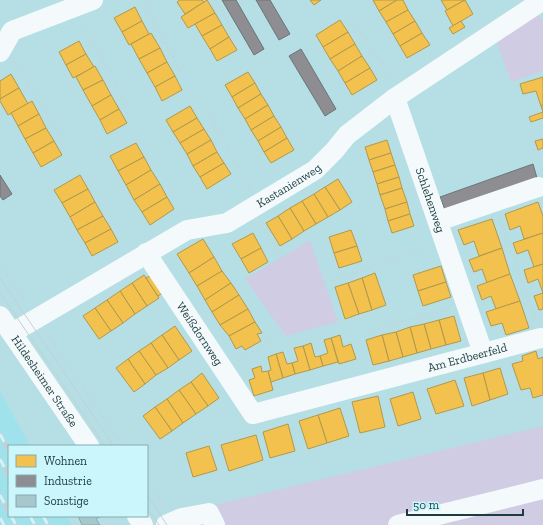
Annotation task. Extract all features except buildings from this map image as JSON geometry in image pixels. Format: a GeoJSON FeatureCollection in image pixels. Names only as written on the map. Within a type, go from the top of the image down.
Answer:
{"type":"FeatureCollection","features":[{"type":"Feature","properties":{"kind":"street"},"geometry":{"type":"LineString","coordinates":[[5,43],[93,0]]}},
{"type":"Feature","properties":{"kind":"street","name":"Kastanienweg"},"geometry":{"type":"LineString","coordinates":[[12,333],[187,230],[228,223],[315,170],[347,135],[398,95],[542,3]]}},
{"type":"Feature","properties":{"kind":"street","name":"Schlehenweg"},"geometry":{"type":"LineString","coordinates":[[398,95],[438,221],[484,353]]}},
{"type":"Feature","properties":{"kind":"street"},"geometry":{"type":"LineString","coordinates":[[438,221],[538,187]]}},
{"type":"Feature","properties":{"kind":"street","name":"Weißdornweg"},"geometry":{"type":"LineString","coordinates":[[146,253],[253,414]]}},
{"type":"Feature","properties":{"kind":"street","name":"Hildesheimer Straße"},"geometry":{"type":"LineString","coordinates":[[0,316],[88,445]]}},
{"type":"Feature","properties":{"kind":"street","name":"Am Erdbeerfeld"},"geometry":{"type":"LineString","coordinates":[[253,414],[541,338]]}},
{"type":"Feature","properties":{"kind":"street"},"geometry":{"type":"LineString","coordinates":[[398,525],[543,488]]}},
{"type":"Feature","properties":{"kind":"street"},"geometry":{"type":"LineString","coordinates":[[170,523],[182,518],[209,513],[214,525]]}},
{"type":"Feature","properties":{"kind":"street"},"geometry":{"type":"LineString","coordinates":[[137,517],[143,525]]}},
{"type":"Feature","properties":{"kind":"path"},"geometry":{"type":"LineString","coordinates":[[144,0],[182,74]]}},
{"type":"Feature","properties":{"kind":"path"},"geometry":{"type":"LineString","coordinates":[[216,0],[235,34]]}},
{"type":"Feature","properties":{"kind":"path"},"geometry":{"type":"LineString","coordinates":[[74,8],[128,107]]}},
{"type":"Feature","properties":{"kind":"path"},"geometry":{"type":"LineString","coordinates":[[354,24],[398,95]]}},
{"type":"Feature","properties":{"kind":"path"},"geometry":{"type":"LineString","coordinates":[[5,43],[64,141]]}},
{"type":"Feature","properties":{"kind":"path"},"geometry":{"type":"LineString","coordinates":[[205,108],[285,262],[295,270],[305,272],[315,286]]}},
{"type":"Feature","properties":{"kind":"path"},"geometry":{"type":"LineString","coordinates":[[495,201],[541,338]]}},
{"type":"Feature","properties":{"kind":"path"},"geometry":{"type":"LineString","coordinates":[[225,370],[280,333],[297,304],[309,296],[315,286],[445,242]]}},
{"type":"Feature","properties":{"kind":"path"},"geometry":{"type":"LineString","coordinates":[[0,265],[122,445]]}},
{"type":"Feature","properties":{"kind":"path"},"geometry":{"type":"LineString","coordinates":[[367,332],[466,303]]}},
{"type":"Feature","properties":{"kind":"path"},"geometry":{"type":"LineString","coordinates":[[148,483],[170,523]]}},
{"type":"Feature","properties":{"kind":"path"},"geometry":{"type":"LineString","coordinates":[[539,525],[543,504]]}},
{"type":"Feature","properties":{"kind":"shaded area"},"geometry":{"type":"Polygon","coordinates":[[[537,15],[543,20],[543,71],[511,82],[496,40],[537,15]]]}},
{"type":"Feature","properties":{"kind":"shaded area"},"geometry":{"type":"Polygon","coordinates":[[[310,240],[338,322],[286,336],[245,279],[310,240]]]}},
{"type":"Feature","properties":{"kind":"shaded area"},"geometry":{"type":"Polygon","coordinates":[[[0,391],[29,445],[8,445],[8,517],[68,517],[72,525],[0,525],[0,391]]]}},
{"type":"Feature","properties":{"kind":"shaded area"},"geometry":{"type":"Polygon","coordinates":[[[543,426],[543,525],[180,525],[173,515],[543,426]]]}},
{"type":"Feature","properties":{"kind":"tram line"},"geometry":{"type":"LineString","coordinates":[[0,278],[113,445]]}},
{"type":"Feature","properties":{"kind":"tram line"},"geometry":{"type":"LineString","coordinates":[[0,293],[104,445]]}},
{"type":"Feature","properties":{"kind":"tram line"},"geometry":{"type":"LineString","coordinates":[[148,496],[167,525]]}},
{"type":"Feature","properties":{"kind":"tram line"},"geometry":{"type":"LineString","coordinates":[[148,509],[159,525]]}},
{"type":"Feature","properties":{"kind":"railway"},"geometry":{"type":"LineString","coordinates":[[0,434],[8,449]]}},
{"type":"Feature","properties":{"kind":"railway"},"geometry":{"type":"LineString","coordinates":[[0,459],[8,474]]}},
{"type":"Feature","properties":{"kind":"railway"},"geometry":{"type":"LineString","coordinates":[[0,495],[8,510]]}},
{"type":"Feature","properties":{"kind":"railway"},"geometry":{"type":"LineString","coordinates":[[12,517],[16,525]]}},
{"type":"Feature","properties":{"kind":"railway"},"geometry":{"type":"LineString","coordinates":[[31,517],[35,525]]}},
{"type":"Feature","properties":{"kind":"railway"},"geometry":{"type":"LineString","coordinates":[[44,517],[48,525]]}},
{"type":"Feature","properties":{"kind":"railway"},"geometry":{"type":"LineString","coordinates":[[0,518],[4,525]]}}]}
